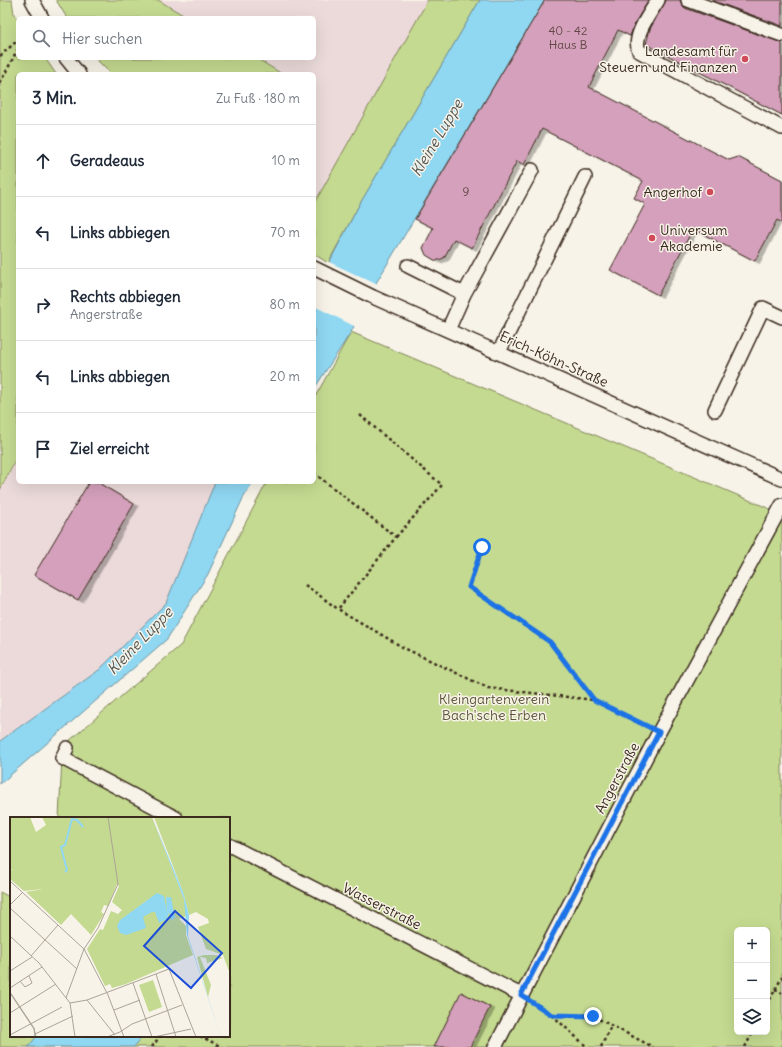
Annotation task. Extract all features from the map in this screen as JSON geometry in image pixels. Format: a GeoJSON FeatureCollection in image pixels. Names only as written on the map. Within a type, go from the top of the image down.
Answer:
{"type":"FeatureCollection","features":[{"type":"Feature","properties":{"kind":"lane"},"geometry":{"type":"LineString","coordinates":[[32,0],[41,16]]}},
{"type":"Feature","properties":{"kind":"lane"},"geometry":{"type":"LineString","coordinates":[[658,0],[639,34],[636,45],[639,51],[782,128]]}},
{"type":"Feature","properties":{"kind":"lane"},"geometry":{"type":"LineString","coordinates":[[688,0],[782,35]]}},
{"type":"Feature","properties":{"kind":"lane"},"geometry":{"type":"LineString","coordinates":[[68,60],[77,72]]}},
{"type":"Feature","properties":{"kind":"lane"},"geometry":{"type":"LineString","coordinates":[[448,330],[464,294],[532,170]]}},
{"type":"Feature","properties":{"kind":"lane"},"geometry":{"type":"LineString","coordinates":[[499,352],[585,177]]}},
{"type":"Feature","properties":{"kind":"lane"},"geometry":{"type":"LineString","coordinates":[[408,266],[464,294]]}},
{"type":"Feature","properties":{"kind":"lane","name":"Erich-Köhn-Straße"},"geometry":{"type":"LineString","coordinates":[[317,270],[373,297],[782,479]]}},
{"type":"Feature","properties":{"kind":"lane"},"geometry":{"type":"LineString","coordinates":[[715,410],[763,308],[782,317]]}},
{"type":"Feature","properties":{"kind":"lane","name":"Angerstraße"},"geometry":{"type":"LineString","coordinates":[[495,1047],[659,732],[782,505]]}},
{"type":"Feature","properties":{"kind":"lane"},"geometry":{"type":"LineString","coordinates":[[67,748],[62,758],[174,817]]}},
{"type":"Feature","properties":{"kind":"lane","name":"Wasserstraße"},"geometry":{"type":"LineString","coordinates":[[230,846],[521,995]]}},
{"type":"Feature","properties":{"kind":"path"},"geometry":{"type":"LineString","coordinates":[[0,56],[16,42]]}},
{"type":"Feature","properties":{"kind":"path"},"geometry":{"type":"LineString","coordinates":[[0,83],[16,53]]}},
{"type":"Feature","properties":{"kind":"path"},"geometry":{"type":"LineString","coordinates":[[338,609],[396,537],[442,485],[360,415]]}},
{"type":"Feature","properties":{"kind":"path"},"geometry":{"type":"LineString","coordinates":[[316,475],[396,537]]}},
{"type":"Feature","properties":{"kind":"path"},"geometry":{"type":"LineString","coordinates":[[482,547],[469,587],[550,642],[594,700]]}},
{"type":"Feature","properties":{"kind":"path"},"geometry":{"type":"LineString","coordinates":[[305,585],[338,609],[404,648],[488,688],[594,700],[659,732]]}},
{"type":"Feature","properties":{"kind":"path"},"geometry":{"type":"LineString","coordinates":[[770,1000],[782,976]]}},
{"type":"Feature","properties":{"kind":"path"},"geometry":{"type":"LineString","coordinates":[[775,989],[782,993]]}},
{"type":"Feature","properties":{"kind":"path"},"geometry":{"type":"LineString","coordinates":[[521,995],[552,1015],[587,1047]]}},
{"type":"Feature","properties":{"kind":"path"},"geometry":{"type":"LineString","coordinates":[[552,1015],[593,1016],[653,1047]]}},
{"type":"Feature","properties":{"kind":"path"},"geometry":{"type":"LineString","coordinates":[[601,1047],[611,1026]]}},
{"type":"Feature","properties":{"kind":"path"},"geometry":{"type":"LineString","coordinates":[[746,1047],[752,1035]]}},
{"type":"Feature","properties":{"kind":"path"},"geometry":{"type":"LineString","coordinates":[[152,1047],[159,1037]]}},
{"type":"Feature","properties":{"kind":"path"},"geometry":{"type":"LineString","coordinates":[[202,1037],[222,1047]]}},
{"type":"Feature","properties":{"kind":"shaded area"},"geometry":{"type":"Polygon","coordinates":[[[158,0],[480,0],[316,251],[316,72],[279,72],[259,60],[316,60],[316,16],[185,16],[158,0]]]}},
{"type":"Feature","properties":{"kind":"shaded area"},"geometry":{"type":"Polygon","coordinates":[[[16,459],[16,484],[214,484],[166,603],[99,670],[0,741],[0,490],[16,459]]]}},
{"type":"Feature","properties":{"kind":"green space"},"geometry":{"type":"Polygon","coordinates":[[[0,0],[12,0],[14,14],[16,16],[16,60],[46,60],[55,72],[16,72],[16,459],[0,490],[0,0]]]}},
{"type":"Feature","properties":{"kind":"green space"},"geometry":{"type":"Polygon","coordinates":[[[56,0],[158,0],[185,16],[66,16],[56,0]]]}},
{"type":"Feature","properties":{"kind":"green space"},"geometry":{"type":"Polygon","coordinates":[[[428,0],[480,0],[358,207],[328,263],[316,255],[316,200],[428,0]]]}},
{"type":"Feature","properties":{"kind":"green space"},"geometry":{"type":"Polygon","coordinates":[[[97,60],[259,60],[279,72],[109,72],[97,60]]]}},
{"type":"Feature","properties":{"kind":"green space","name":"Kleingartenverein Bach'sche Erben"},"geometry":{"type":"Polygon","coordinates":[[[351,332],[782,514],[782,1047],[0,1047],[0,892],[10,897],[10,1037],[230,1037],[230,817],[59,817],[62,758],[69,741],[181,645],[266,484],[316,484],[316,395],[351,332]]]}},
{"type":"Feature","properties":{"kind":"water","name":"Kleine Luppe"},"geometry":{"type":"Polygon","coordinates":[[[480,0],[545,0],[376,283],[351,332],[316,386],[316,288],[358,207],[480,0]]]}},
{"type":"Feature","properties":{"kind":"water","name":"Kleine Luppe"},"geometry":{"type":"Polygon","coordinates":[[[214,484],[252,484],[245,494],[208,574],[167,639],[0,784],[0,741],[99,670],[166,603],[214,484]]]}},
{"type":"Feature","properties":{"kind":"water"},"geometry":{"type":"Polygon","coordinates":[[[36,1037],[142,1037],[134,1047],[28,1047],[36,1037]]]}},
{"type":"Feature","properties":{"kind":"pier"},"geometry":{"type":"Polygon","coordinates":[[[327,261],[378,285],[356,327],[316,307],[316,284],[327,261]]]}},
{"type":"Feature","properties":{"kind":"building"},"geometry":{"type":"Polygon","coordinates":[[[545,0],[649,0],[636,21],[630,36],[618,30],[589,87],[729,160],[738,157],[782,180],[782,223],[777,220],[755,261],[693,229],[658,295],[610,270],[645,204],[634,198],[643,181],[542,129],[524,165],[517,161],[472,248],[454,239],[444,258],[436,261],[426,255],[423,248],[433,228],[415,219],[545,0]]]}},
{"type":"Feature","properties":{"kind":"building"},"geometry":{"type":"Polygon","coordinates":[[[666,0],[680,0],[685,8],[782,43],[782,115],[646,44],[650,29],[666,0]]]}},
{"type":"Feature","properties":{"kind":"building"},"geometry":{"type":"Polygon","coordinates":[[[711,0],[782,0],[782,26],[711,0]]]}},
{"type":"Feature","properties":{"kind":"building"},"geometry":{"type":"Polygon","coordinates":[[[88,484],[100,484],[134,504],[78,600],[34,575],[88,484]]]}},
{"type":"Feature","properties":{"kind":"building"},"geometry":{"type":"Polygon","coordinates":[[[461,992],[490,1007],[470,1047],[434,1047],[461,992]]]}},
{"type":"Feature","properties":{"kind":"place","name":"Landesamt für Steuern und Finanzen"},"geometry":{"type":"Point","coordinates":[745,59]}},
{"type":"Feature","properties":{"kind":"place","name":"Angerhof"},"geometry":{"type":"Point","coordinates":[710,192]}},
{"type":"Feature","properties":{"kind":"place","name":"Universum Akademie"},"geometry":{"type":"Point","coordinates":[652,238]}},
{"type":"Feature","properties":{"kind":"route"},"geometry":{"type":"LineString","coordinates":[[482,547],[469,587],[550,642],[594,700],[659,732],[521,995],[552,1015],[593,1016]]}}]}
